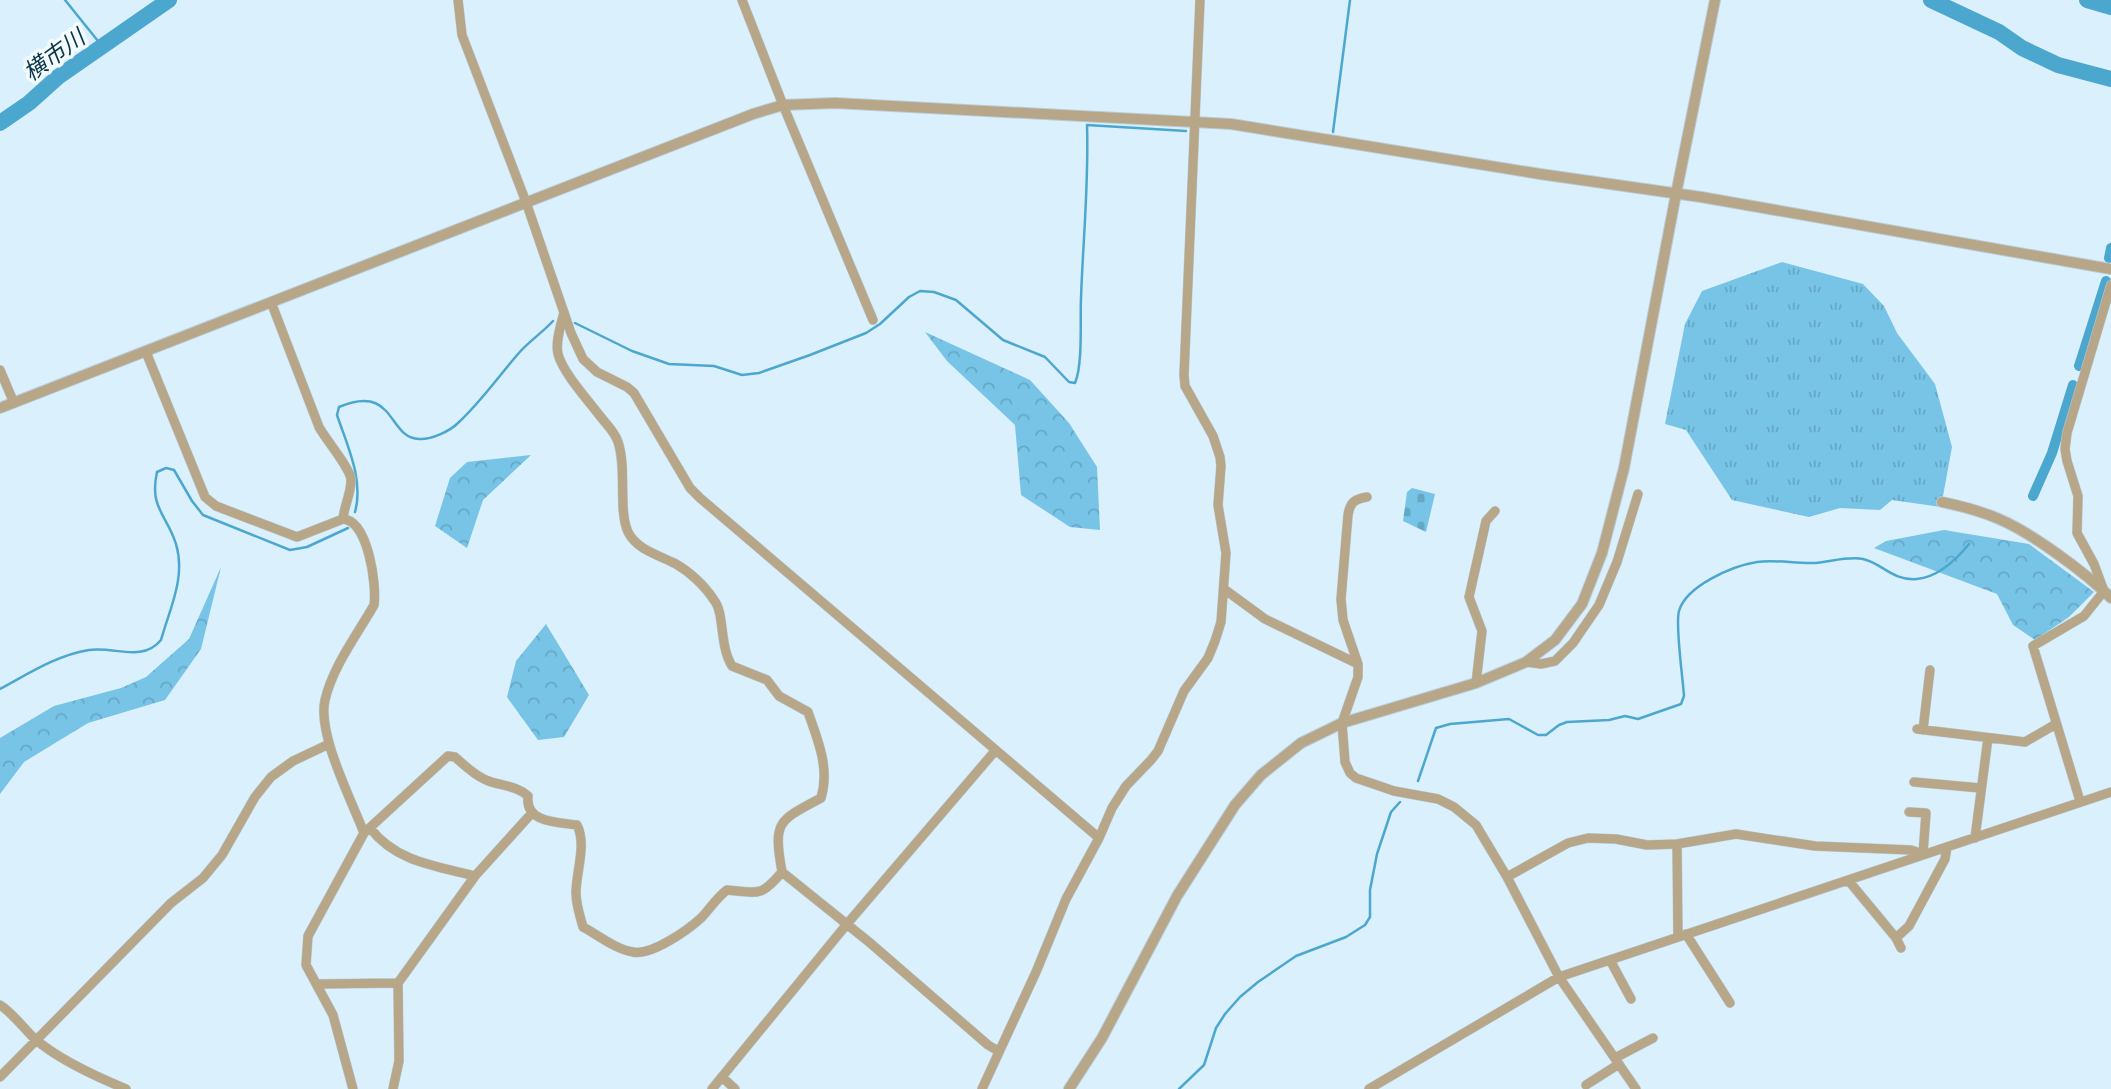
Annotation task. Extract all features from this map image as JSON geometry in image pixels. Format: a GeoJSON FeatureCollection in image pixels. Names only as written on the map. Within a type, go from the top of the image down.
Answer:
{"type":"FeatureCollection","features":[{"type":"Feature","properties":{"kind":"street"},"geometry":{"type":"LineString","coordinates":[[458,0],[462,35],[527,202],[583,359],[597,372],[634,393],[690,488],[700,498],[1099,838]]}},
{"type":"Feature","properties":{"kind":"street"},"geometry":{"type":"LineString","coordinates":[[742,0],[873,320]]}},
{"type":"Feature","properties":{"kind":"street"},"geometry":{"type":"LineString","coordinates":[[982,1089],[1066,899],[1119,794],[1158,751],[1184,691],[1208,658],[1221,622],[1226,552],[1218,505],[1220,457],[1213,436],[1185,386],[1184,375],[1200,0]]}},
{"type":"Feature","properties":{"kind":"street"},"geometry":{"type":"LineString","coordinates":[[1069,1089],[1102,1038],[1177,896],[1235,805],[1274,763],[1301,743],[1342,723],[1476,683],[1526,662],[1555,640],[1582,604],[1602,553],[1624,468],[1716,0]]}},
{"type":"Feature","properties":{"kind":"street"},"geometry":{"type":"LineString","coordinates":[[0,408],[753,114],[783,105],[835,103],[1231,124],[1842,220],[1992,249],[2111,268]]}},
{"type":"Feature","properties":{"kind":"street"},"geometry":{"type":"LineString","coordinates":[[2107,595],[2077,533],[2078,496],[2065,449],[2067,433],[2111,285]]}},
{"type":"Feature","properties":{"kind":"street"},"geometry":{"type":"LineString","coordinates":[[271,302],[319,427],[328,444],[350,472],[350,492],[343,519]]}},
{"type":"Feature","properties":{"kind":"street"},"geometry":{"type":"LineString","coordinates":[[564,311],[558,355],[565,369],[618,441],[622,458],[628,532],[641,547],[678,565],[697,580],[713,598],[718,606],[722,637],[732,666],[766,680],[779,696],[808,712],[823,758],[826,783],[821,798],[788,816],[781,824],[777,841],[782,872],[998,1051]]}},
{"type":"Feature","properties":{"kind":"street"},"geometry":{"type":"LineString","coordinates":[[146,352],[205,497],[216,506],[297,537],[343,519],[349,519],[356,524],[362,534],[374,576],[376,594],[374,605],[334,676],[325,699],[329,744],[367,831],[411,860],[475,876]]}},
{"type":"Feature","properties":{"kind":"street"},"geometry":{"type":"LineString","coordinates":[[0,370],[14,403]]}},
{"type":"Feature","properties":{"kind":"street"},"geometry":{"type":"LineString","coordinates":[[1526,662],[1541,664],[1555,661],[1573,643],[1599,605],[1617,562],[1638,494]]}},
{"type":"Feature","properties":{"kind":"street"},"geometry":{"type":"LineString","coordinates":[[1367,497],[1356,499],[1350,505],[1342,577],[1343,620],[1358,664],[1357,677],[1342,723],[1345,762],[1350,773],[1356,778],[1394,792],[1438,799],[1454,807],[1476,825],[1507,877],[1559,977],[1636,1089]]}},
{"type":"Feature","properties":{"kind":"street"},"geometry":{"type":"LineString","coordinates":[[1941,502],[1969,508],[2001,520],[2055,554],[2107,595]]}},
{"type":"Feature","properties":{"kind":"street"},"geometry":{"type":"LineString","coordinates":[[1476,683],[1482,631],[1469,597],[1486,521],[1495,510]]}},
{"type":"Feature","properties":{"kind":"street"},"geometry":{"type":"LineString","coordinates":[[1224,589],[1265,619],[1358,664]]}},
{"type":"Feature","properties":{"kind":"street"},"geometry":{"type":"LineString","coordinates":[[2080,801],[2033,646],[2084,616],[2107,595]]}},
{"type":"Feature","properties":{"kind":"street"},"geometry":{"type":"LineString","coordinates":[[1930,670],[1920,730],[2025,742],[2056,724]]}},
{"type":"Feature","properties":{"kind":"street"},"geometry":{"type":"LineString","coordinates":[[1975,838],[1988,738]]}},
{"type":"Feature","properties":{"kind":"street"},"geometry":{"type":"LineString","coordinates":[[0,1077],[171,903],[203,878],[222,855],[255,797],[271,777],[293,761],[329,744]]}},
{"type":"Feature","properties":{"kind":"street"},"geometry":{"type":"LineString","coordinates":[[712,1089],[847,924],[995,751]]}},
{"type":"Feature","properties":{"kind":"street"},"geometry":{"type":"LineString","coordinates":[[353,1089],[333,1015],[306,965],[308,936],[367,831],[452,755],[484,779],[517,788],[525,793],[531,814],[542,820],[577,825],[581,834],[576,893],[583,927],[632,952],[652,949],[682,933],[702,917],[719,895],[727,890],[758,893],[768,889],[782,872]]}},
{"type":"Feature","properties":{"kind":"street"},"geometry":{"type":"LineString","coordinates":[[1914,782],[1980,788]]}},
{"type":"Feature","properties":{"kind":"street"},"geometry":{"type":"LineString","coordinates":[[1369,1089],[1559,977],[2111,792]]}},
{"type":"Feature","properties":{"kind":"street"},"geometry":{"type":"LineString","coordinates":[[1909,812],[1926,813],[1923,854]]}},
{"type":"Feature","properties":{"kind":"street"},"geometry":{"type":"LineString","coordinates":[[393,1089],[398,1061],[398,983],[475,876],[531,814]]}},
{"type":"Feature","properties":{"kind":"street"},"geometry":{"type":"LineString","coordinates":[[1507,877],[1568,843],[1588,838],[1616,839],[1647,845],[1677,844],[1736,834],[1815,845],[1911,850],[1923,854]]}},
{"type":"Feature","properties":{"kind":"street"},"geometry":{"type":"LineString","coordinates":[[1677,844],[1682,936],[1730,1003]]}},
{"type":"Feature","properties":{"kind":"street"},"geometry":{"type":"LineString","coordinates":[[1896,938],[1909,926],[1945,859],[1947,846]]}},
{"type":"Feature","properties":{"kind":"street"},"geometry":{"type":"LineString","coordinates":[[1848,880],[1896,938],[1901,948]]}},
{"type":"Feature","properties":{"kind":"street"},"geometry":{"type":"LineString","coordinates":[[1610,960],[1631,999]]}},
{"type":"Feature","properties":{"kind":"street"},"geometry":{"type":"LineString","coordinates":[[317,984],[398,983]]}},
{"type":"Feature","properties":{"kind":"street"},"geometry":{"type":"LineString","coordinates":[[0,1005],[36,1040],[126,1089]]}},
{"type":"Feature","properties":{"kind":"street"},"geometry":{"type":"LineString","coordinates":[[1586,1085],[1653,1038]]}},
{"type":"Feature","properties":{"kind":"street"},"geometry":{"type":"LineString","coordinates":[[722,1077],[735,1089]]}},
{"type":"Feature","properties":{"kind":"green space"},"geometry":{"type":"Polygon","coordinates":[[[1782,262],[1863,284],[1884,306],[1897,333],[1935,384],[1952,447],[1941,507],[1892,500],[1880,510],[1840,508],[1809,517],[1732,500],[1686,430],[1665,424],[1685,324],[1702,291],[1782,262]]]}},
{"type":"Feature","properties":{"kind":"green space"},"geometry":{"type":"Polygon","coordinates":[[[925,332],[1030,380],[1069,423],[1097,467],[1100,530],[1070,527],[1021,495],[1015,425],[947,361],[925,332]]]}},
{"type":"Feature","properties":{"kind":"green space"},"geometry":{"type":"Polygon","coordinates":[[[531,455],[483,500],[467,548],[435,526],[450,478],[467,462],[531,455]]]}},
{"type":"Feature","properties":{"kind":"green space"},"geometry":{"type":"Polygon","coordinates":[[[1412,488],[1435,494],[1426,532],[1403,521],[1407,492],[1412,488]]]}},
{"type":"Feature","properties":{"kind":"green space"},"geometry":{"type":"Polygon","coordinates":[[[1944,530],[2029,544],[2094,592],[2069,617],[2035,640],[2013,625],[1997,594],[1874,548],[1886,541],[1944,530]]]}},
{"type":"Feature","properties":{"kind":"green space"},"geometry":{"type":"Polygon","coordinates":[[[221,567],[201,649],[165,700],[88,723],[24,762],[0,794],[0,738],[54,706],[121,688],[146,677],[189,639],[221,567]]]}},
{"type":"Feature","properties":{"kind":"green space"},"geometry":{"type":"Polygon","coordinates":[[[546,624],[589,695],[564,737],[538,740],[507,697],[516,661],[546,624]]]}},
{"type":"Feature","properties":{"kind":"waterway"},"geometry":{"type":"LineString","coordinates":[[65,0],[102,46]]}},
{"type":"Feature","properties":{"kind":"waterway","name":"横市川"},"geometry":{"type":"LineString","coordinates":[[0,123],[29,103],[58,77],[169,0]]}},
{"type":"Feature","properties":{"kind":"waterway"},"geometry":{"type":"LineString","coordinates":[[1333,132],[1350,0]]}},
{"type":"Feature","properties":{"kind":"waterway","name":"横市川"},"geometry":{"type":"LineString","coordinates":[[1931,0],[1999,32],[2022,48],[2058,65],[2111,79]]}},
{"type":"Feature","properties":{"kind":"waterway"},"geometry":{"type":"LineString","coordinates":[[2087,0],[2111,7]]}},
{"type":"Feature","properties":{"kind":"waterway"},"geometry":{"type":"LineString","coordinates":[[575,323],[632,351],[669,364],[714,366],[742,375],[759,373],[866,333],[909,297],[920,291],[934,292],[956,300],[1003,340],[1045,357],[1069,382],[1075,383],[1080,354],[1087,125],[1186,131]]}},
{"type":"Feature","properties":{"kind":"waterway"},"geometry":{"type":"LineString","coordinates":[[2109,258],[2111,248]]}},
{"type":"Feature","properties":{"kind":"waterway"},"geometry":{"type":"LineString","coordinates":[[2079,366],[2106,281]]}},
{"type":"Feature","properties":{"kind":"waterway"},"geometry":{"type":"LineString","coordinates":[[355,512],[356,475],[337,415],[339,407],[357,401],[371,402],[381,406],[409,436],[424,439],[440,434],[455,426],[522,350],[553,321]]}},
{"type":"Feature","properties":{"kind":"waterway"},"geometry":{"type":"LineString","coordinates":[[2033,496],[2052,453],[2073,385]]}},
{"type":"Feature","properties":{"kind":"waterway"},"geometry":{"type":"LineString","coordinates":[[0,689],[43,666],[77,652],[98,649],[145,651],[161,640],[176,592],[179,556],[157,503],[157,472],[166,468],[174,470],[203,515],[290,550],[307,547],[348,528]]}},
{"type":"Feature","properties":{"kind":"waterway"},"geometry":{"type":"LineString","coordinates":[[1418,781],[1436,728],[1450,724],[1509,719],[1538,735],[1546,735],[1567,722],[1609,720],[1625,716],[1638,719],[1681,704],[1684,696],[1679,611],[1691,593],[1723,573],[1764,561],[1815,563],[1857,558],[1870,561],[1894,575],[1917,579],[1925,578],[1946,567],[1969,544]]}},
{"type":"Feature","properties":{"kind":"waterway"},"geometry":{"type":"LineString","coordinates":[[1179,1089],[1204,1065],[1216,1028],[1240,997],[1296,956],[1346,937],[1365,925],[1370,917],[1370,890],[1377,854],[1391,812],[1400,802]]}}]}
